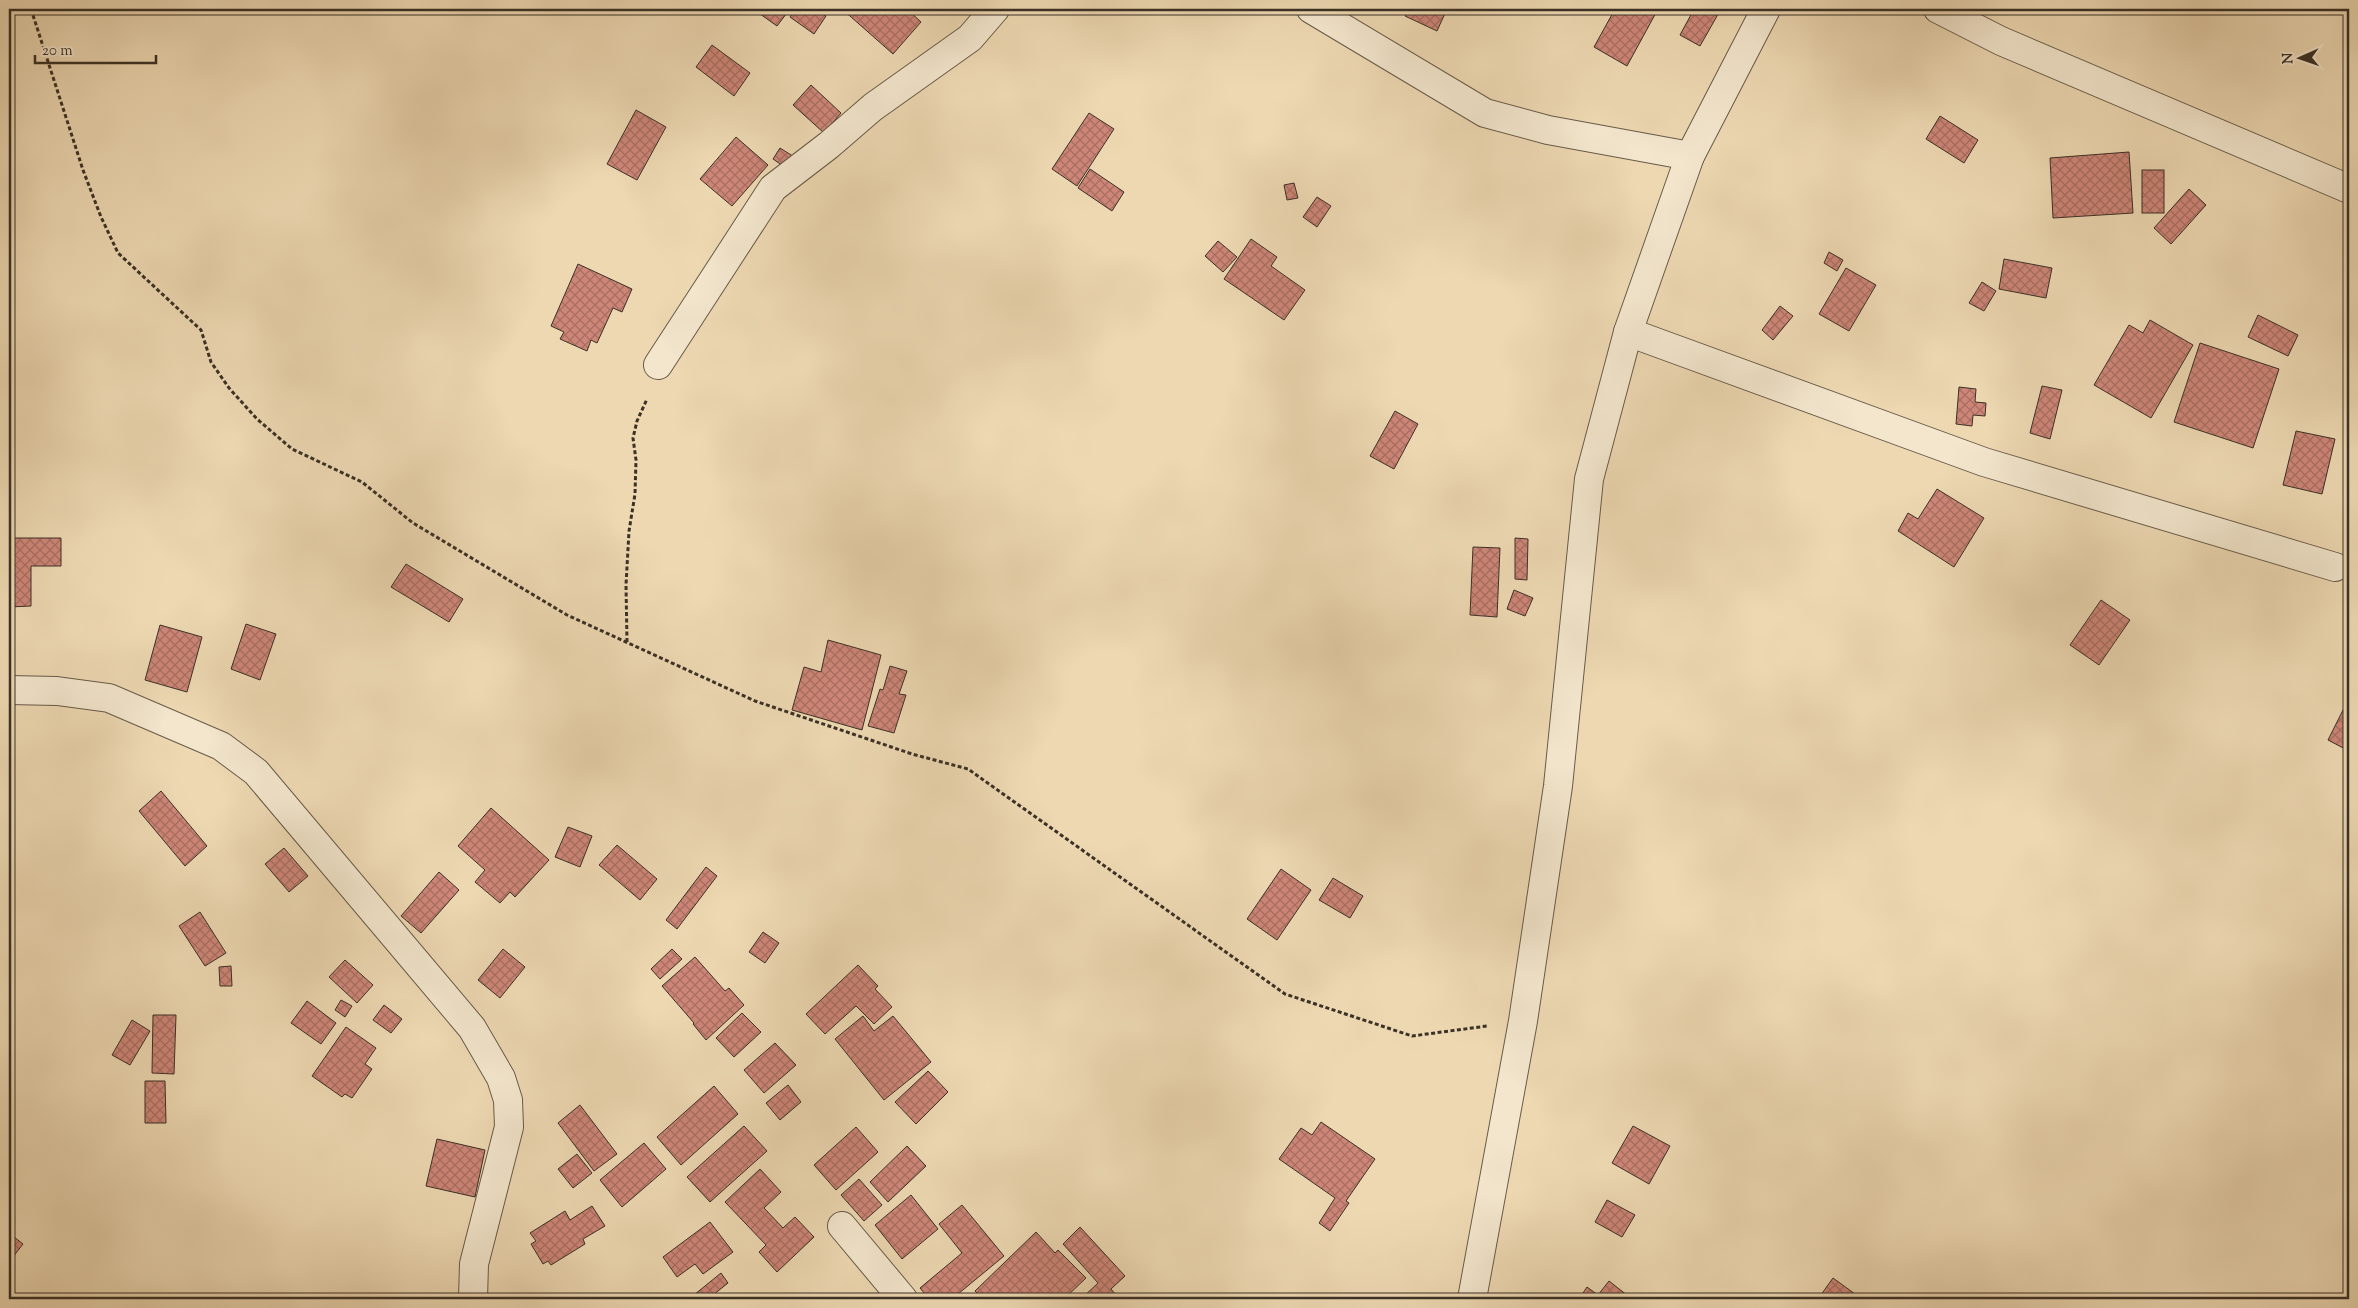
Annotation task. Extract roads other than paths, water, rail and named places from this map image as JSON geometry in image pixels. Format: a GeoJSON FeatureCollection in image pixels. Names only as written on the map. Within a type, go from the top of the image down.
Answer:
{"type":"FeatureCollection","features":[{"type":"Feature","properties":{"kind":"street"},"geometry":{"type":"LineString","coordinates":[[658,365],[773,188],[829,145],[873,107],[970,38],[995,9]]}},
{"type":"Feature","properties":{"kind":"street"},"geometry":{"type":"LineString","coordinates":[[1311,9],[1485,113],[1548,130],[1690,156]]}},
{"type":"Feature","properties":{"kind":"street"},"geometry":{"type":"LineString","coordinates":[[1472,1299],[1523,1021],[1558,786],[1589,479],[1628,332],[1690,156],[1766,9]]}},
{"type":"Feature","properties":{"kind":"street"},"geometry":{"type":"LineString","coordinates":[[1938,9],[2001,40],[2349,189]]}},
{"type":"Feature","properties":{"kind":"street"},"geometry":{"type":"LineString","coordinates":[[1628,332],[1984,462],[2335,567]]}},
{"type":"Feature","properties":{"kind":"street"},"geometry":{"type":"LineString","coordinates":[[9,690],[57,691],[109,698],[221,746],[256,772],[472,1028],[501,1078],[508,1100],[509,1127],[474,1264],[473,1299]]}},
{"type":"Feature","properties":{"kind":"street"},"geometry":{"type":"LineString","coordinates":[[842,1226],[903,1299]]}}]}
